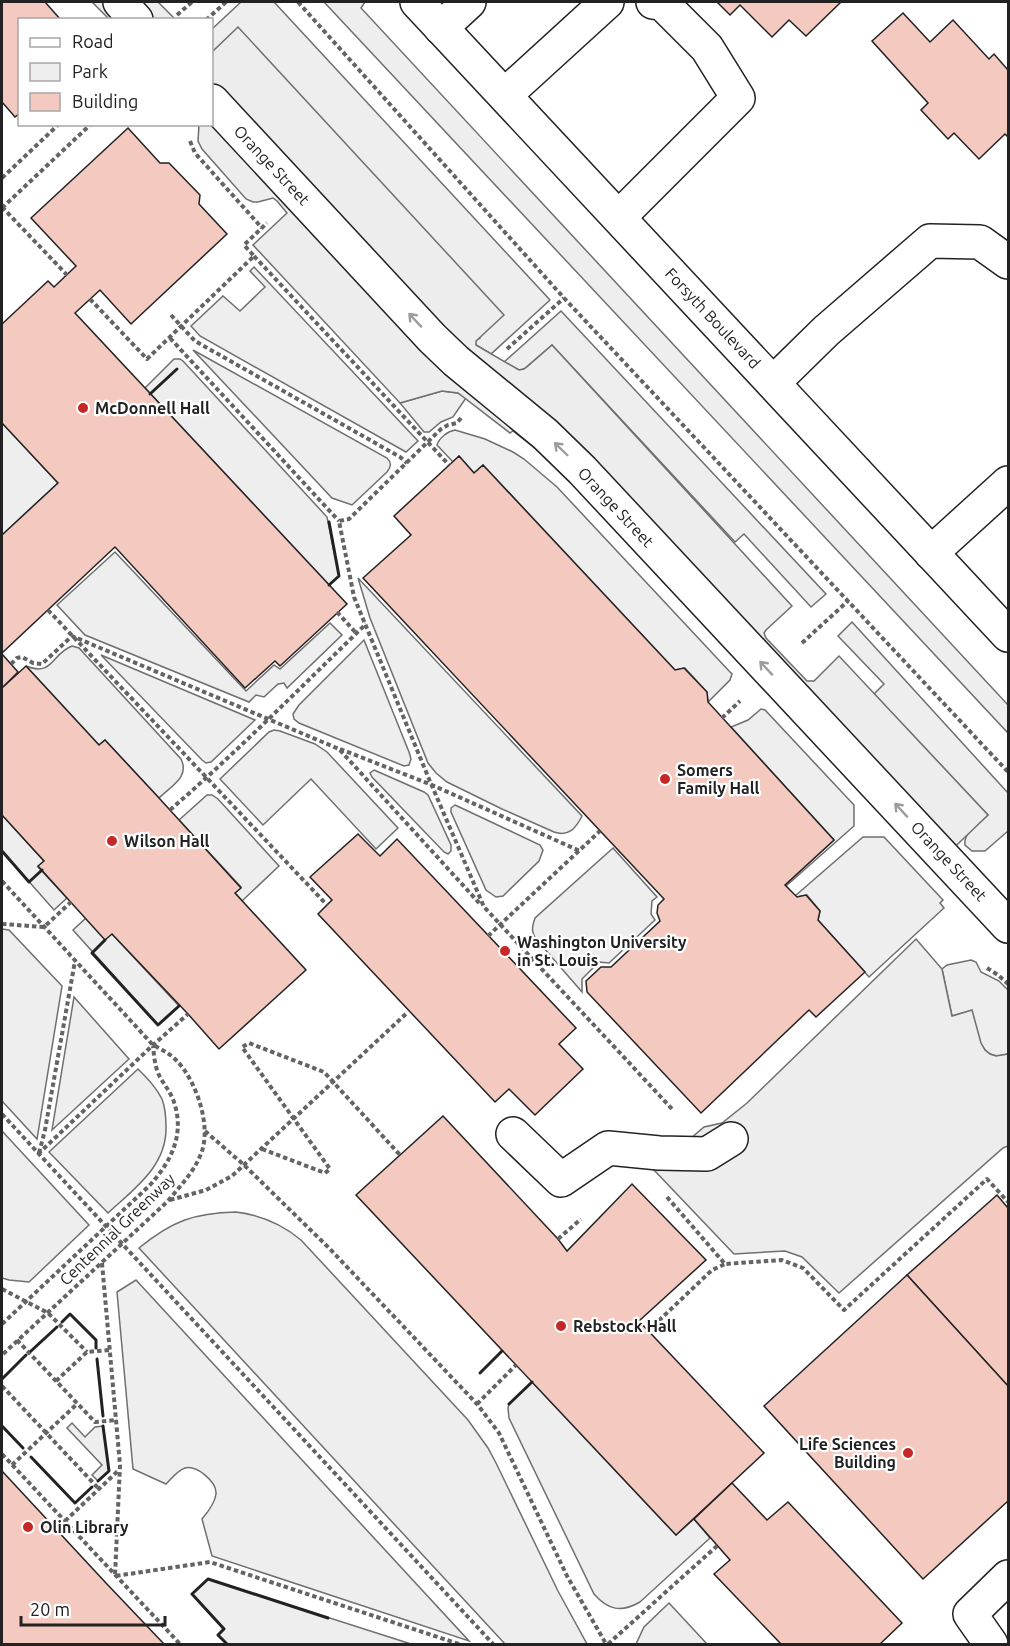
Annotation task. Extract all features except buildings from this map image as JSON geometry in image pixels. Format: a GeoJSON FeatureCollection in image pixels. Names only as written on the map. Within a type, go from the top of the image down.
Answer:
{"type":"FeatureCollection","features":[{"type":"Feature","properties":{"kind":"main road"},"geometry":{"type":"LineString","coordinates":[[120,2],[134,18]]}},
{"type":"Feature","properties":{"kind":"main road","name":"Forsyth Boulevard"},"geometry":{"type":"LineString","coordinates":[[417,2],[1008,635]]}},
{"type":"Feature","properties":{"kind":"main road"},"geometry":{"type":"LineString","coordinates":[[441,27],[469,2]]}},
{"type":"Feature","properties":{"kind":"main road"},"geometry":{"type":"LineString","coordinates":[[505,95],[607,2]]}},
{"type":"Feature","properties":{"kind":"main road"},"geometry":{"type":"LineString","coordinates":[[619,217],[738,98],[707,48],[662,3],[653,2]]}},
{"type":"Feature","properties":{"kind":"main road","name":"Orange Street"},"geometry":{"type":"LineString","coordinates":[[213,102],[432,338],[456,361],[545,434],[582,470],[1005,915]]}},
{"type":"Feature","properties":{"kind":"main road"},"geometry":{"type":"LineString","coordinates":[[773,383],[826,331],[930,242],[980,242],[1008,262]]}},
{"type":"Feature","properties":{"kind":"main road"},"geometry":{"type":"LineString","coordinates":[[931,553],[1008,483]]}},
{"type":"Feature","properties":{"kind":"main road"},"geometry":{"type":"LineString","coordinates":[[513,1134],[561,1180],[608,1148],[659,1153],[707,1154],[730,1139]]}},
{"type":"Feature","properties":{"kind":"main road"},"geometry":{"type":"LineString","coordinates":[[991,1644],[970,1614],[1008,1577]]}},
{"type":"Feature","properties":{"kind":"path"},"geometry":{"type":"LineString","coordinates":[[174,18],[192,2]]}},
{"type":"Feature","properties":{"kind":"path"},"geometry":{"type":"LineString","coordinates":[[208,18],[226,2]]}},
{"type":"Feature","properties":{"kind":"path"},"geometry":{"type":"LineString","coordinates":[[298,2],[564,298],[1008,772]]}},
{"type":"Feature","properties":{"kind":"path"},"geometry":{"type":"LineString","coordinates":[[2,178],[57,126]]}},
{"type":"Feature","properties":{"kind":"path"},"geometry":{"type":"LineString","coordinates":[[67,275],[2,207],[89,126]]}},
{"type":"Feature","properties":{"kind":"path"},"geometry":{"type":"LineString","coordinates":[[190,138],[195,153],[262,228]]}},
{"type":"Feature","properties":{"kind":"path"},"geometry":{"type":"LineString","coordinates":[[298,194],[244,245],[449,465]]}},
{"type":"Feature","properties":{"kind":"path"},"geometry":{"type":"LineString","coordinates":[[90,299],[147,359],[254,256]]}},
{"type":"Feature","properties":{"kind":"path"},"geometry":{"type":"LineString","coordinates":[[505,351],[564,298]]}},
{"type":"Feature","properties":{"kind":"path"},"geometry":{"type":"LineString","coordinates":[[171,315],[195,341],[400,457],[406,463]]}},
{"type":"Feature","properties":{"kind":"path"},"geometry":{"type":"LineString","coordinates":[[170,338],[339,521],[354,597],[484,907]]}},
{"type":"Feature","properties":{"kind":"path"},"geometry":{"type":"LineString","coordinates":[[339,521],[349,519],[441,429],[457,423],[462,416]]}},
{"type":"Feature","properties":{"kind":"path"},"geometry":{"type":"LineString","coordinates":[[48,609],[327,906]]}},
{"type":"Feature","properties":{"kind":"path"},"geometry":{"type":"LineString","coordinates":[[337,612],[356,633]]}},
{"type":"Feature","properties":{"kind":"path"},"geometry":{"type":"LineString","coordinates":[[170,810],[269,720],[366,624]]}},
{"type":"Feature","properties":{"kind":"path"},"geometry":{"type":"LineString","coordinates":[[10,664],[22,657],[33,663],[42,664],[72,636]]}},
{"type":"Feature","properties":{"kind":"path"},"geometry":{"type":"LineString","coordinates":[[72,636],[432,786],[580,851]]}},
{"type":"Feature","properties":{"kind":"path"},"geometry":{"type":"LineString","coordinates":[[339,749],[666,1102],[678,1118]]}},
{"type":"Feature","properties":{"kind":"path"},"geometry":{"type":"LineString","coordinates":[[488,936],[600,831]]}},
{"type":"Feature","properties":{"kind":"path","name":"Centennial Greenway"},"geometry":{"type":"LineString","coordinates":[[2,881],[153,1045],[177,1060],[188,1075],[196,1092],[205,1131],[202,1150],[192,1172],[168,1201],[2,1355]]}},
{"type":"Feature","properties":{"kind":"path"},"geometry":{"type":"LineString","coordinates":[[2,924],[44,927],[71,902]]}},
{"type":"Feature","properties":{"kind":"path"},"geometry":{"type":"LineString","coordinates":[[38,1154],[45,1130],[75,961]]}},
{"type":"Feature","properties":{"kind":"path"},"geometry":{"type":"LineString","coordinates":[[987,968],[1008,984]]}},
{"type":"Feature","properties":{"kind":"path"},"geometry":{"type":"LineString","coordinates":[[168,1201],[206,1190],[232,1176],[408,1012]]}},
{"type":"Feature","properties":{"kind":"path"},"geometry":{"type":"LineString","coordinates":[[38,1154],[188,1014]]}},
{"type":"Feature","properties":{"kind":"path"},"geometry":{"type":"LineString","coordinates":[[262,1149],[325,1173],[330,1169],[242,1047],[249,1043],[324,1072],[400,1155]]}},
{"type":"Feature","properties":{"kind":"path","name":"Centennial Greenway"},"geometry":{"type":"LineString","coordinates":[[2,1324],[149,1186],[162,1172],[171,1157],[177,1138],[178,1122],[168,1088],[159,1076],[153,1045]]}},
{"type":"Feature","properties":{"kind":"path"},"geometry":{"type":"LineString","coordinates":[[2,1114],[493,1644]]}},
{"type":"Feature","properties":{"kind":"path"},"geometry":{"type":"LineString","coordinates":[[205,1131],[244,1165],[329,1248],[477,1404],[499,1433],[567,1576],[607,1644],[717,1546]]}},
{"type":"Feature","properties":{"kind":"path"},"geometry":{"type":"LineString","coordinates":[[648,1331],[712,1270],[725,1264],[782,1260],[803,1268],[844,1310],[987,1179],[1008,1202]]}},
{"type":"Feature","properties":{"kind":"path"},"geometry":{"type":"LineString","coordinates":[[666,1195],[725,1264]]}},
{"type":"Feature","properties":{"kind":"path"},"geometry":{"type":"LineString","coordinates":[[558,1239],[582,1218]]}},
{"type":"Feature","properties":{"kind":"path"},"geometry":{"type":"LineString","coordinates":[[102,1263],[120,1469],[115,1576]]}},
{"type":"Feature","properties":{"kind":"path"},"geometry":{"type":"LineString","coordinates":[[2,1289],[48,1312],[87,1352]]}},
{"type":"Feature","properties":{"kind":"path"},"geometry":{"type":"LineString","coordinates":[[17,1340],[95,1422],[117,1420]]}},
{"type":"Feature","properties":{"kind":"path"},"geometry":{"type":"LineString","coordinates":[[57,1381],[87,1352],[109,1350]]}},
{"type":"Feature","properties":{"kind":"path"},"geometry":{"type":"LineString","coordinates":[[477,1404],[516,1365]]}},
{"type":"Feature","properties":{"kind":"path"},"geometry":{"type":"LineString","coordinates":[[2,1386],[99,1490]]}},
{"type":"Feature","properties":{"kind":"path"},"geometry":{"type":"LineString","coordinates":[[12,1465],[77,1404]]}},
{"type":"Feature","properties":{"kind":"path"},"geometry":{"type":"LineString","coordinates":[[2,1454],[180,1644]]}},
{"type":"Feature","properties":{"kind":"path"},"geometry":{"type":"LineString","coordinates":[[65,1521],[120,1469]]}},
{"type":"Feature","properties":{"kind":"path"},"geometry":{"type":"LineString","coordinates":[[115,1576],[210,1562],[459,1644]]}},
{"type":"Feature","properties":{"kind":"green space"},"geometry":{"type":"Polygon","coordinates":[[[241,2],[274,2],[550,300],[491,354],[476,345],[475,341],[480,338],[238,28],[213,51],[213,28],[241,2]]]}},
{"type":"Feature","properties":{"kind":"green space"},"geometry":{"type":"Polygon","coordinates":[[[324,2],[365,2],[361,8],[1008,705],[1008,733],[324,2]]]}},
{"type":"Feature","properties":{"kind":"green space"},"geometry":{"type":"Polygon","coordinates":[[[254,267],[418,441],[406,452],[200,336],[191,326],[223,296],[240,311],[265,287],[250,271],[254,267]]]}},
{"type":"Feature","properties":{"kind":"green space"},"geometry":{"type":"Polygon","coordinates":[[[561,311],[826,594],[811,607],[744,534],[735,542],[552,345],[524,369],[519,370],[504,362],[561,311]]]}},
{"type":"Feature","properties":{"kind":"green space"},"geometry":{"type":"Polygon","coordinates":[[[193,350],[387,458],[390,467],[352,505],[332,498],[193,350]]]}},
{"type":"Feature","properties":{"kind":"green space"},"geometry":{"type":"Polygon","coordinates":[[[174,359],[183,361],[327,517],[339,576],[329,585],[145,388],[174,359]]]}},
{"type":"Feature","properties":{"kind":"green space"},"geometry":{"type":"Polygon","coordinates":[[[442,391],[458,393],[466,398],[453,417],[441,422],[429,432],[424,432],[400,403],[442,391]]]}},
{"type":"Feature","properties":{"kind":"green space"},"geometry":{"type":"Polygon","coordinates":[[[2,423],[58,483],[2,535],[2,423]]]}},
{"type":"Feature","properties":{"kind":"green space"},"geometry":{"type":"Polygon","coordinates":[[[455,430],[485,439],[513,452],[557,487],[732,674],[730,680],[708,702],[707,692],[685,668],[675,670],[483,465],[474,473],[459,456],[453,462],[437,445],[444,435],[455,430]]]}},
{"type":"Feature","properties":{"kind":"green space"},"geometry":{"type":"Polygon","coordinates":[[[115,552],[246,691],[274,665],[280,669],[330,623],[342,635],[287,688],[284,683],[278,684],[264,697],[256,695],[249,702],[85,635],[57,605],[115,552]]]}},
{"type":"Feature","properties":{"kind":"green space"},"geometry":{"type":"Polygon","coordinates":[[[358,578],[582,816],[571,830],[564,833],[554,832],[447,782],[436,773],[428,763],[370,618],[358,578]]]}},
{"type":"Feature","properties":{"kind":"green space"},"geometry":{"type":"Polygon","coordinates":[[[852,622],[1008,793],[1008,831],[985,851],[972,851],[965,845],[965,840],[972,828],[988,815],[874,694],[884,684],[838,636],[852,622]]]}},
{"type":"Feature","properties":{"kind":"green space"},"geometry":{"type":"Polygon","coordinates":[[[364,640],[409,752],[411,759],[409,765],[404,766],[294,719],[293,714],[299,705],[364,640]]]}},
{"type":"Feature","properties":{"kind":"green space"},"geometry":{"type":"Polygon","coordinates":[[[72,646],[79,648],[181,759],[183,771],[181,776],[159,798],[105,740],[99,745],[26,666],[35,669],[47,667],[72,646]]]}},
{"type":"Feature","properties":{"kind":"green space"},"geometry":{"type":"Polygon","coordinates":[[[101,655],[255,720],[211,762],[206,763],[101,655]]]}},
{"type":"Feature","properties":{"kind":"green space"},"geometry":{"type":"Polygon","coordinates":[[[761,709],[765,710],[854,805],[854,826],[786,886],[834,840],[731,727],[748,720],[761,709]]]}},
{"type":"Feature","properties":{"kind":"green space"},"geometry":{"type":"Polygon","coordinates":[[[274,730],[315,744],[327,752],[398,828],[376,849],[311,779],[263,825],[220,779],[269,732],[274,730]]]}},
{"type":"Feature","properties":{"kind":"green space"},"geometry":{"type":"Polygon","coordinates":[[[374,770],[428,795],[451,845],[451,851],[448,854],[372,777],[370,773],[374,770]]]}},
{"type":"Feature","properties":{"kind":"green space"},"geometry":{"type":"Polygon","coordinates":[[[207,795],[218,799],[279,866],[242,901],[235,893],[241,887],[179,820],[207,795]]]}},
{"type":"Feature","properties":{"kind":"green space"},"geometry":{"type":"Polygon","coordinates":[[[455,805],[540,845],[543,850],[539,861],[503,896],[496,897],[486,890],[451,812],[451,808],[455,805]]]}},
{"type":"Feature","properties":{"kind":"green space"},"geometry":{"type":"Polygon","coordinates":[[[2,815],[44,861],[38,867],[67,898],[54,910],[2,851],[2,815]]]}},
{"type":"Feature","properties":{"kind":"green space"},"geometry":{"type":"Polygon","coordinates":[[[863,837],[884,837],[943,900],[940,903],[944,908],[869,977],[818,920],[820,911],[807,895],[795,896],[863,837]]]}},
{"type":"Feature","properties":{"kind":"green space"},"geometry":{"type":"Polygon","coordinates":[[[613,848],[657,897],[652,901],[651,914],[655,920],[609,963],[599,962],[582,979],[582,992],[536,939],[533,924],[535,918],[613,848]]]}},
{"type":"Feature","properties":{"kind":"green space"},"geometry":{"type":"Polygon","coordinates":[[[86,918],[112,934],[179,1006],[158,1025],[73,930],[86,918]]]}},
{"type":"Feature","properties":{"kind":"green space"},"geometry":{"type":"Polygon","coordinates":[[[2,929],[9,930],[62,986],[37,1139],[2,1101],[2,929]]]}},
{"type":"Feature","properties":{"kind":"green space"},"geometry":{"type":"Polygon","coordinates":[[[971,960],[976,962],[981,972],[999,981],[1008,990],[1008,1054],[995,1056],[984,1048],[971,1011],[952,1016],[942,969],[947,965],[971,960]]]}},
{"type":"Feature","properties":{"kind":"green space"},"geometry":{"type":"Polygon","coordinates":[[[74,997],[129,1059],[52,1130],[74,997]]]}},
{"type":"Feature","properties":{"kind":"green space"},"geometry":{"type":"Polygon","coordinates":[[[138,1069],[162,1099],[166,1120],[165,1141],[161,1154],[147,1176],[108,1213],[49,1152],[138,1069]]]}},
{"type":"Feature","properties":{"kind":"green space"},"geometry":{"type":"Polygon","coordinates":[[[2,1131],[89,1225],[29,1282],[2,1278],[2,1131]]]}},
{"type":"Feature","properties":{"kind":"green space"},"geometry":{"type":"Polygon","coordinates":[[[236,1212],[271,1221],[301,1240],[468,1420],[496,1463],[558,1591],[587,1644],[505,1644],[139,1248],[162,1231],[184,1220],[208,1214],[236,1212]]]}},
{"type":"Feature","properties":{"kind":"green space"},"geometry":{"type":"Polygon","coordinates":[[[136,1280],[469,1641],[212,1556],[202,1519],[211,1507],[216,1494],[210,1480],[195,1469],[185,1468],[166,1484],[133,1469],[117,1292],[136,1280]]]}},
{"type":"Feature","properties":{"kind":"green space"},"geometry":{"type":"Polygon","coordinates":[[[532,1382],[676,1535],[694,1519],[710,1538],[640,1602],[627,1608],[615,1608],[604,1604],[594,1594],[509,1418],[509,1404],[532,1382]]]}},
{"type":"Feature","properties":{"kind":"green space"},"geometry":{"type":"Polygon","coordinates":[[[72,1423],[85,1437],[95,1427],[103,1426],[109,1471],[98,1481],[92,1475],[102,1465],[67,1428],[72,1423]]]}},
{"type":"Feature","properties":{"kind":"green space"},"geometry":{"type":"Polygon","coordinates":[[[208,1579],[411,1644],[227,1644],[218,1635],[224,1628],[192,1594],[208,1579]]]}},
{"type":"Feature","properties":{"kind":"green space"},"geometry":{"type":"Polygon","coordinates":[[[669,1603],[707,1644],[636,1644],[644,1627],[669,1603]]]}},
{"type":"Feature","properties":{"kind":"shaded area"},"geometry":{"type":"Polygon","coordinates":[[[92,2],[158,2],[174,18],[108,18],[92,2]]]}},
{"type":"Feature","properties":{"kind":"shaded area"},"geometry":{"type":"Polygon","coordinates":[[[238,27],[504,315],[476,341],[476,345],[519,370],[528,366],[552,345],[792,606],[766,630],[764,633],[766,638],[807,681],[814,681],[839,656],[988,815],[935,866],[564,471],[513,431],[510,433],[458,393],[442,391],[400,403],[253,245],[287,213],[273,198],[258,202],[246,199],[202,149],[198,141],[199,126],[213,126],[213,51],[238,27]]]}},
{"type":"Feature","properties":{"kind":"shaded area"},"geometry":{"type":"Polygon","coordinates":[[[916,939],[942,969],[952,1016],[972,1010],[985,1050],[996,1056],[1008,1054],[1008,1146],[839,1293],[802,1257],[785,1251],[734,1254],[654,1170],[704,1127],[722,1123],[747,1103],[916,939]]]}},
{"type":"Feature","properties":{"kind":"wall"},"geometry":{"type":"LineString","coordinates":[[150,394],[177,369]]}},
{"type":"Feature","properties":{"kind":"wall"},"geometry":{"type":"LineString","coordinates":[[329,522],[339,576],[329,585]]}},
{"type":"Feature","properties":{"kind":"wall"},"geometry":{"type":"LineString","coordinates":[[2,851],[29,882],[42,870]]}},
{"type":"Feature","properties":{"kind":"wall"},"geometry":{"type":"LineString","coordinates":[[105,940],[92,953],[158,1025],[179,1006]]}},
{"type":"Feature","properties":{"kind":"wall"},"geometry":{"type":"LineString","coordinates":[[62,1322],[70,1314],[96,1340],[96,1348]]}},
{"type":"Feature","properties":{"kind":"wall"},"geometry":{"type":"LineString","coordinates":[[31,1351],[57,1327]]}},
{"type":"Feature","properties":{"kind":"wall"},"geometry":{"type":"LineString","coordinates":[[480,1373],[502,1351]]}},
{"type":"Feature","properties":{"kind":"wall"},"geometry":{"type":"LineString","coordinates":[[2,1379],[26,1355]]}},
{"type":"Feature","properties":{"kind":"wall"},"geometry":{"type":"LineString","coordinates":[[97,1359],[103,1416]]}},
{"type":"Feature","properties":{"kind":"wall"},"geometry":{"type":"LineString","coordinates":[[509,1404],[532,1382]]}},
{"type":"Feature","properties":{"kind":"wall"},"geometry":{"type":"LineString","coordinates":[[2,1426],[23,1448]]}},
{"type":"Feature","properties":{"kind":"wall"},"geometry":{"type":"LineString","coordinates":[[98,1481],[109,1471],[103,1426]]}},
{"type":"Feature","properties":{"kind":"wall"},"geometry":{"type":"LineString","coordinates":[[31,1457],[75,1503],[92,1487]]}},
{"type":"Feature","properties":{"kind":"wall"},"geometry":{"type":"LineString","coordinates":[[227,1644],[218,1635],[224,1629],[192,1594],[208,1579],[328,1618]]}},
{"type":"Feature","properties":{"kind":"place","name":"McDonnell Hall"},"geometry":{"type":"Point","coordinates":[83,408]}},
{"type":"Feature","properties":{"kind":"place","name":"Somers Family Hall"},"geometry":{"type":"Point","coordinates":[665,779]}},
{"type":"Feature","properties":{"kind":"place","name":"Wilson Hall"},"geometry":{"type":"Point","coordinates":[112,841]}},
{"type":"Feature","properties":{"kind":"place","name":"Washington University in St. Louis"},"geometry":{"type":"Point","coordinates":[505,951]}},
{"type":"Feature","properties":{"kind":"place","name":"Rebstock Hall"},"geometry":{"type":"Point","coordinates":[561,1326]}},
{"type":"Feature","properties":{"kind":"place","name":"Life Sciences Building"},"geometry":{"type":"Point","coordinates":[908,1453]}},
{"type":"Feature","properties":{"kind":"place","name":"Olin Library"},"geometry":{"type":"Point","coordinates":[28,1527]}}]}
